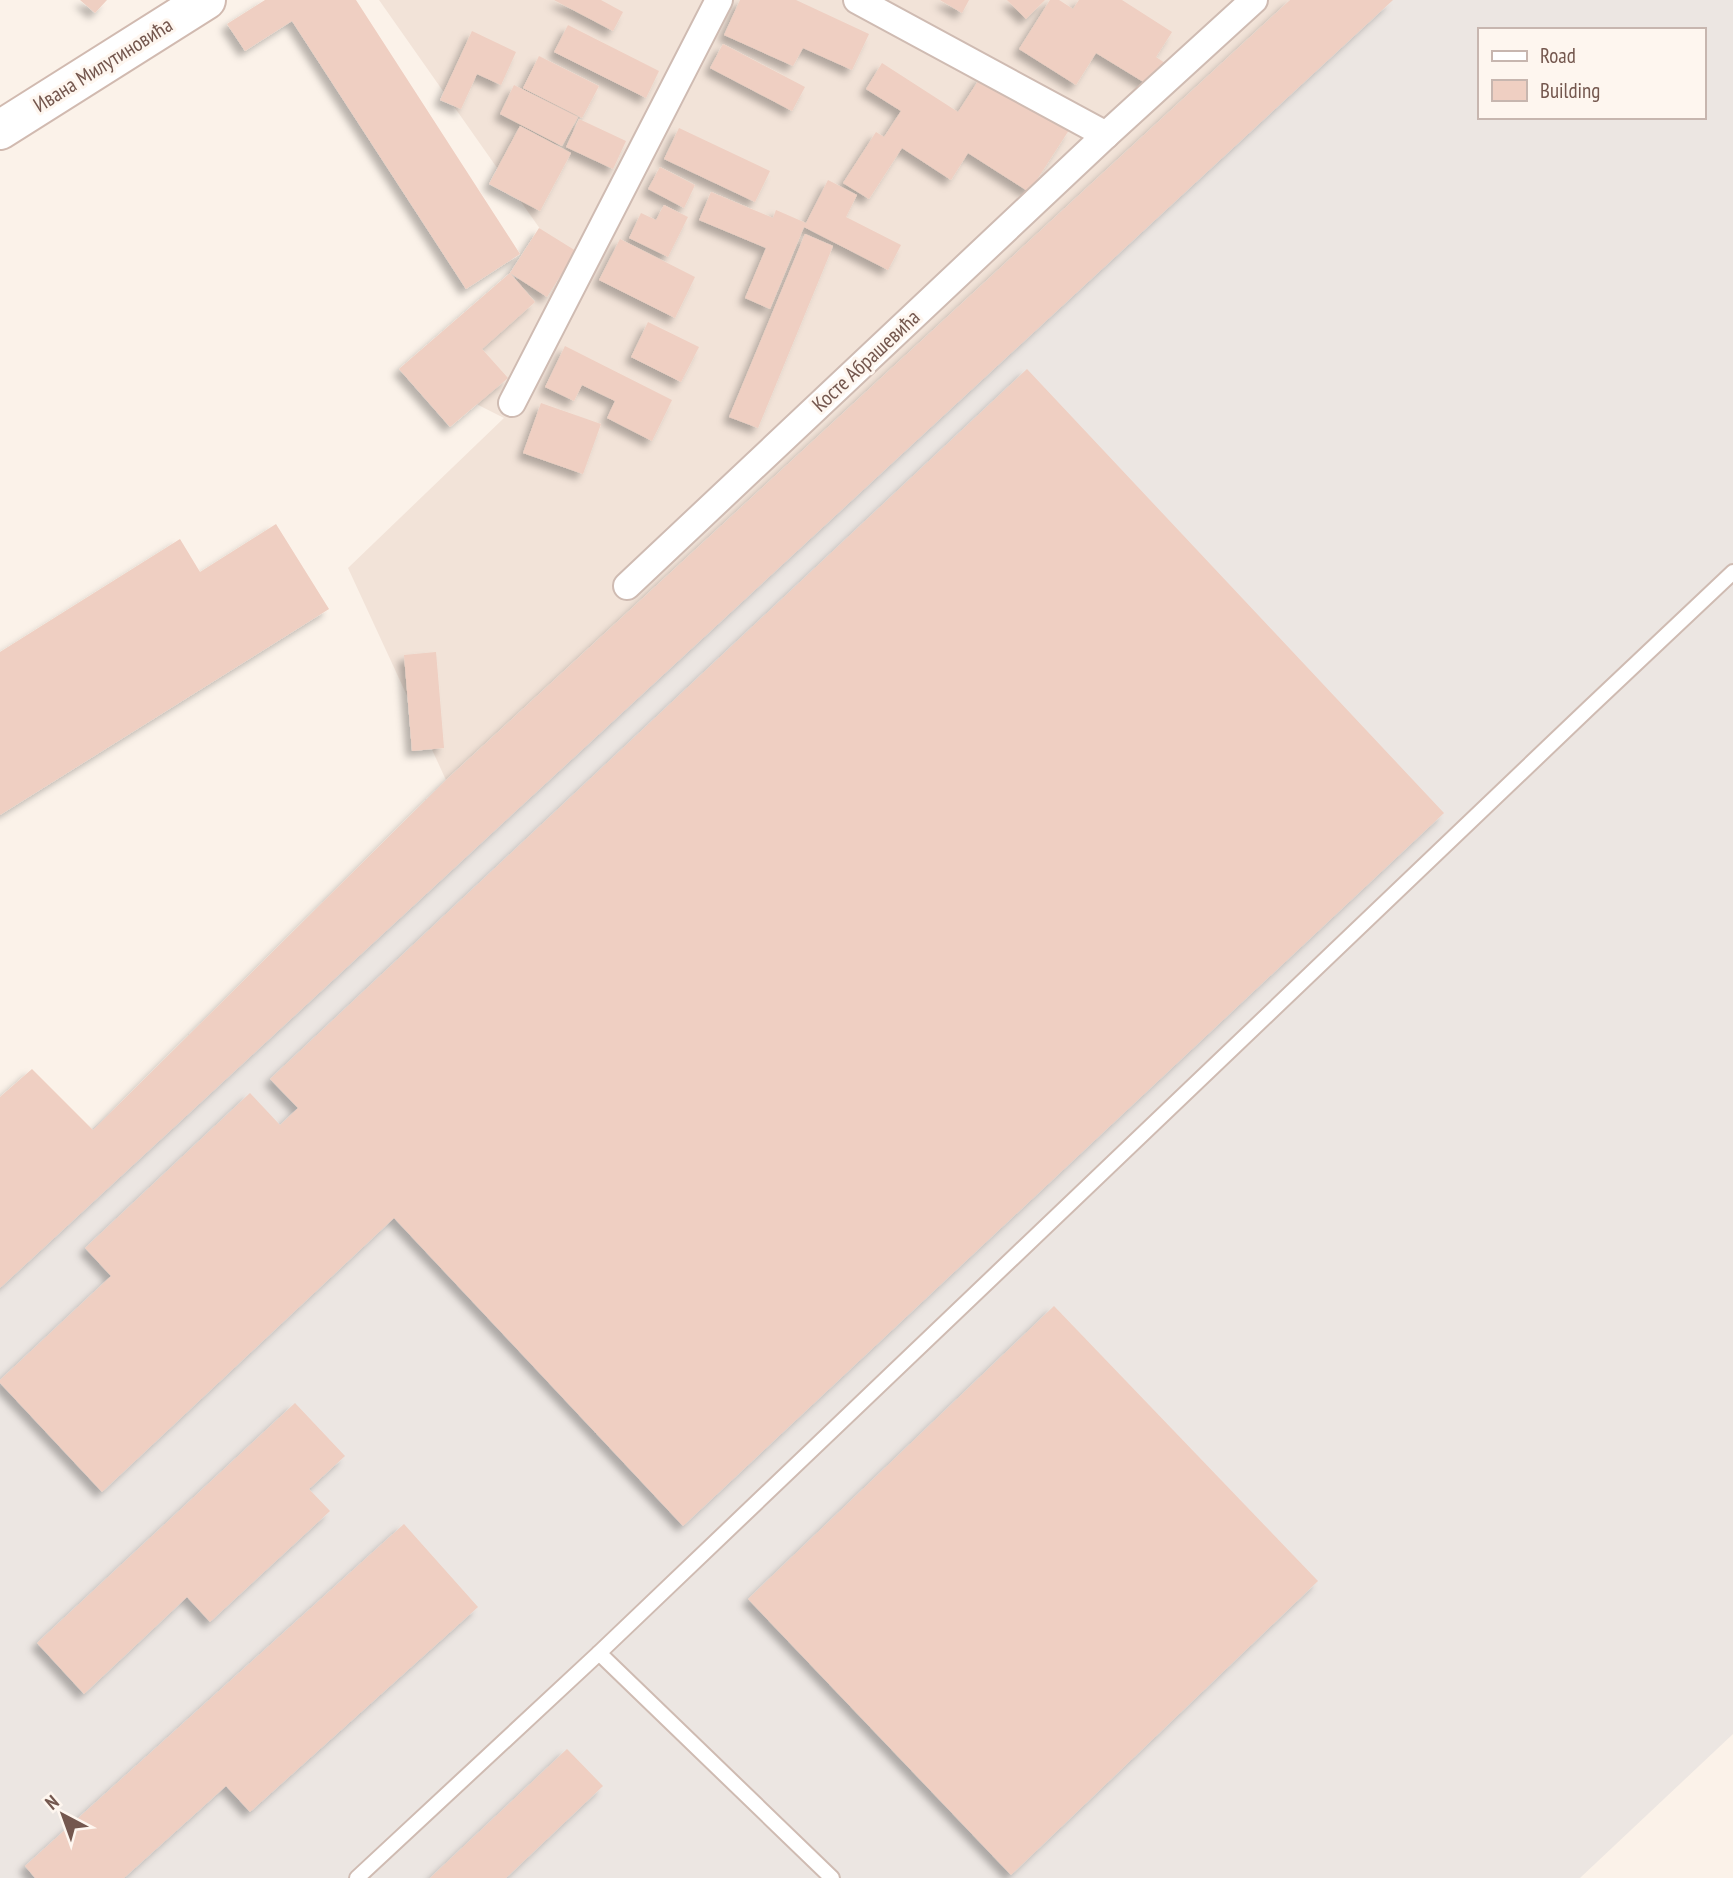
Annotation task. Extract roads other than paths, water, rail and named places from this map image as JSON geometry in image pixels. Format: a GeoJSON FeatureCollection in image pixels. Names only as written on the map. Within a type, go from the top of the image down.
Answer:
{"type":"FeatureCollection","features":[{"type":"Feature","properties":{"kind":"street","name":"Ивана Милутиновића"},"geometry":{"type":"LineString","coordinates":[[0,130],[206,0]]}},
{"type":"Feature","properties":{"kind":"street"},"geometry":{"type":"LineString","coordinates":[[512,403],[719,0]]}},
{"type":"Feature","properties":{"kind":"street"},"geometry":{"type":"LineString","coordinates":[[858,0],[1106,135]]}},
{"type":"Feature","properties":{"kind":"street","name":"Косте Абрашевића"},"geometry":{"type":"LineString","coordinates":[[627,586],[1106,135],[1254,0]]}},
{"type":"Feature","properties":{"kind":"lane"},"geometry":{"type":"LineString","coordinates":[[357,1878],[599,1653],[1733,572]]}},
{"type":"Feature","properties":{"kind":"lane"},"geometry":{"type":"LineString","coordinates":[[599,1653],[832,1878]]}}]}
